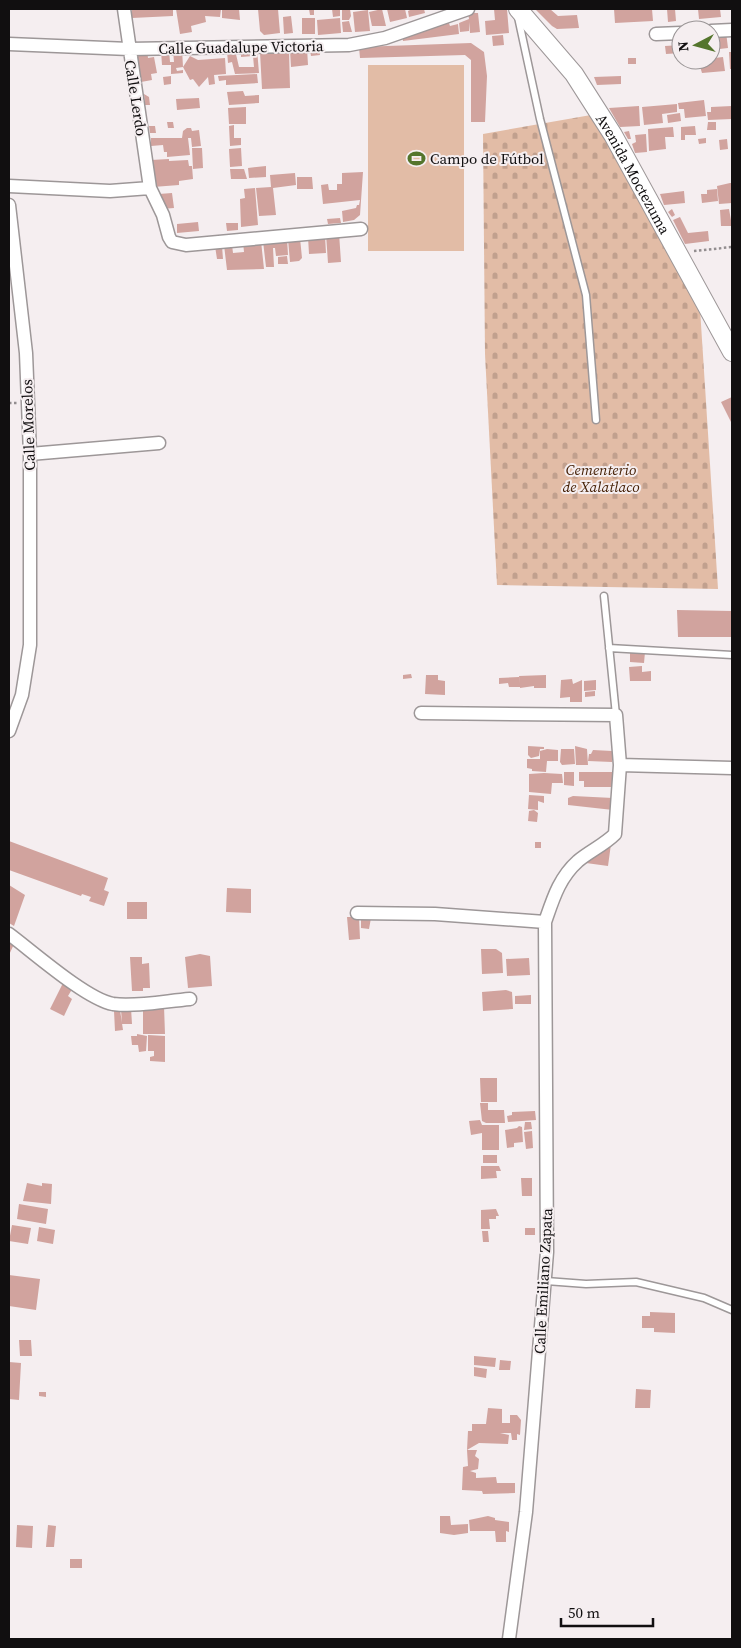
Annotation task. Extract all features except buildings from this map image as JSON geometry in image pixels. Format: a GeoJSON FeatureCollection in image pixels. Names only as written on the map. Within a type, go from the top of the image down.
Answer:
{"type":"FeatureCollection","features":[{"type":"Feature","properties":{"kind":"main road","name":"Avenida Moctezuma"},"geometry":{"type":"LineString","coordinates":[[517,9],[549,43],[590,98],[613,135],[732,352]]}},
{"type":"Feature","properties":{"kind":"street","name":"Calle Lerdo"},"geometry":{"type":"LineString","coordinates":[[124,9],[150,188],[163,215],[169,237],[179,244],[361,229]]}},
{"type":"Feature","properties":{"kind":"street","name":"Calle Guadalupe Victoria"},"geometry":{"type":"LineString","coordinates":[[9,44],[129,49],[349,45],[385,38],[468,9]]}},
{"type":"Feature","properties":{"kind":"street"},"geometry":{"type":"LineString","coordinates":[[656,34],[671,33]]}},
{"type":"Feature","properties":{"kind":"street"},"geometry":{"type":"LineString","coordinates":[[9,186],[110,191],[150,188]]}},
{"type":"Feature","properties":{"kind":"street","name":"Calle Morelos"},"geometry":{"type":"LineString","coordinates":[[9,206],[26,353],[30,454],[30,645],[22,695],[9,731]]}},
{"type":"Feature","properties":{"kind":"street"},"geometry":{"type":"LineString","coordinates":[[30,454],[159,444]]}},
{"type":"Feature","properties":{"kind":"street"},"geometry":{"type":"LineString","coordinates":[[421,713],[616,715]]}},
{"type":"Feature","properties":{"kind":"street","name":"Calle Emiliano Zapata"},"geometry":{"type":"LineString","coordinates":[[508,1639],[526,1512],[548,1252],[545,922],[563,876],[578,861],[607,842],[615,834],[620,765],[616,715]]}},
{"type":"Feature","properties":{"kind":"street"},"geometry":{"type":"LineString","coordinates":[[620,765],[732,768]]}},
{"type":"Feature","properties":{"kind":"street"},"geometry":{"type":"LineString","coordinates":[[357,913],[436,914],[545,922]]}},
{"type":"Feature","properties":{"kind":"street"},"geometry":{"type":"LineString","coordinates":[[9,934],[75,984],[105,1001],[125,1004],[190,999]]}},
{"type":"Feature","properties":{"kind":"lane"},"geometry":{"type":"LineString","coordinates":[[517,9],[540,118],[586,296],[596,420]]}},
{"type":"Feature","properties":{"kind":"lane"},"geometry":{"type":"LineString","coordinates":[[604,596],[616,715]]}},
{"type":"Feature","properties":{"kind":"lane"},"geometry":{"type":"LineString","coordinates":[[609,648],[732,655]]}},
{"type":"Feature","properties":{"kind":"lane"},"geometry":{"type":"LineString","coordinates":[[546,1281],[586,1284],[636,1282],[704,1298],[732,1310]]}},
{"type":"Feature","properties":{"kind":"path"},"geometry":{"type":"LineString","coordinates":[[678,253],[732,247]]}},
{"type":"Feature","properties":{"kind":"green space","name":"Campo de Fútbol"},"geometry":{"type":"Polygon","coordinates":[[[368,65],[464,65],[464,251],[368,251],[368,65]]]}},
{"type":"Feature","properties":{"kind":"green space","name":"Cementerio de Xalatlaco"},"geometry":{"type":"Polygon","coordinates":[[[591,115],[699,293],[718,589],[497,585],[485,354],[483,134],[591,115]]]}},
{"type":"Feature","properties":{"kind":"place","name":"Campo de Fútbol"},"geometry":{"type":"Point","coordinates":[416,158]}}]}
